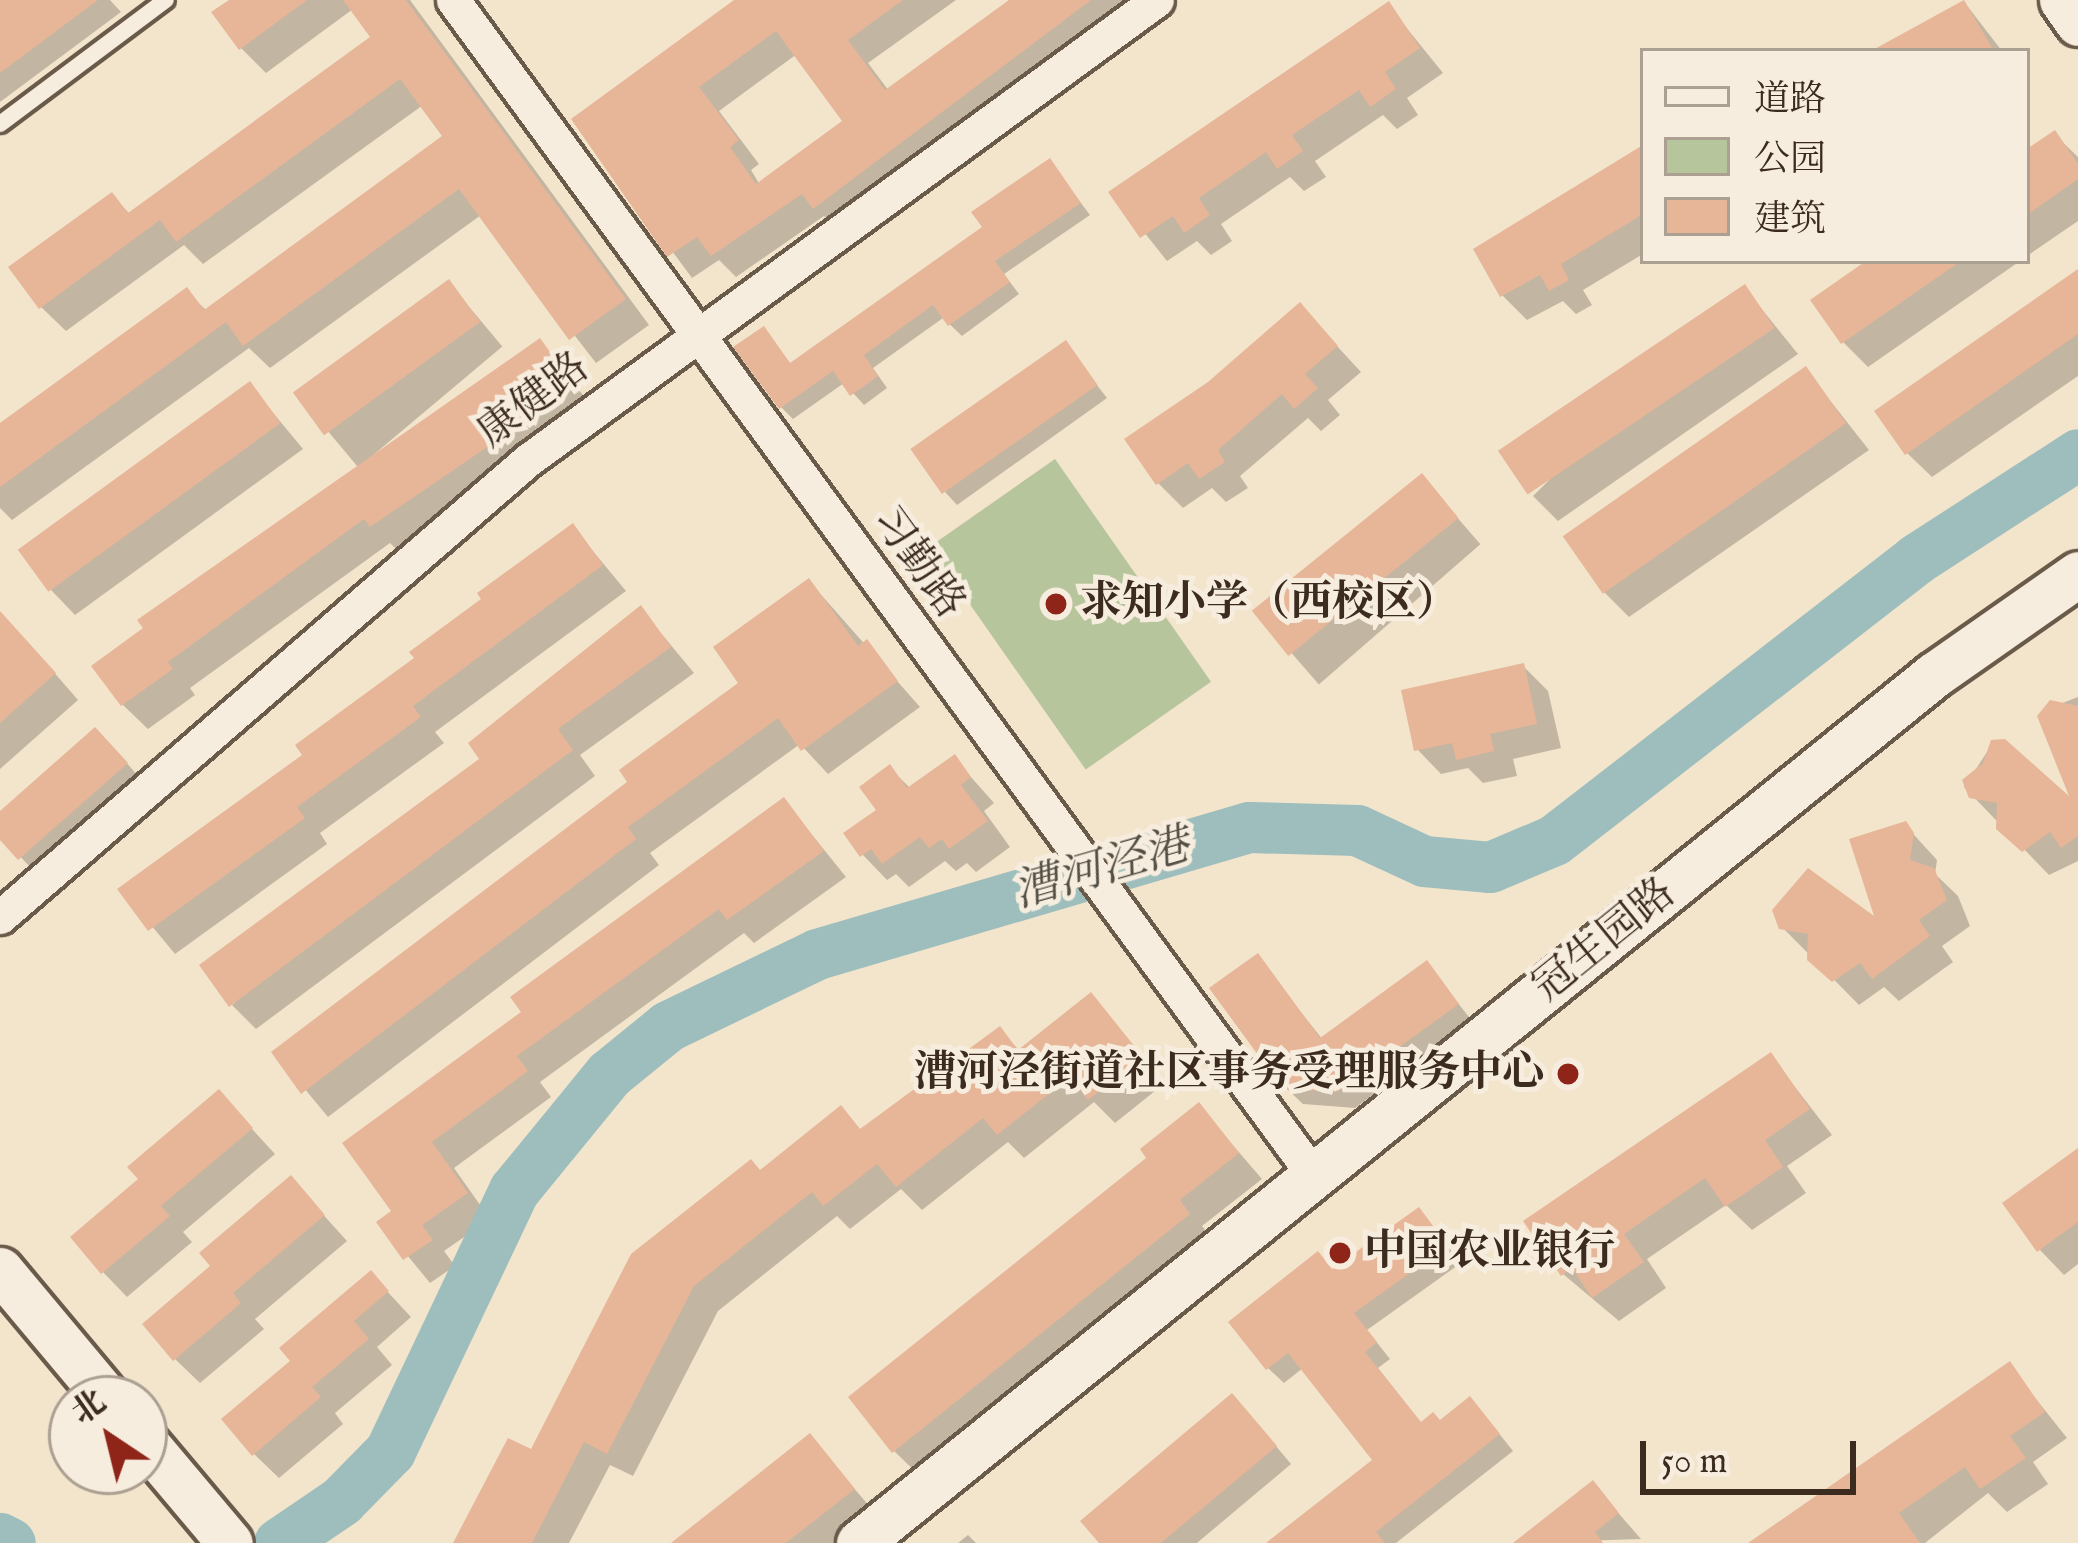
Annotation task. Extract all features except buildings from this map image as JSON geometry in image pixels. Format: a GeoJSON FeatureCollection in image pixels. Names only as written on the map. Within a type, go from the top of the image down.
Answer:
{"type":"FeatureCollection","features":[{"type":"Feature","properties":{"kind":"street","name":"习勤路"},"geometry":{"type":"LineString","coordinates":[[453,0],[694,337],[1314,1176]]}},
{"type":"Feature","properties":{"kind":"street","name":"康健路"},"geometry":{"type":"LineString","coordinates":[[0,917],[385,576],[694,337],[1157,0]]}},
{"type":"Feature","properties":{"kind":"street"},"geometry":{"type":"LineString","coordinates":[[2062,0],[2078,23]]}},
{"type":"Feature","properties":{"kind":"street","name":"冠生园路"},"geometry":{"type":"LineString","coordinates":[[859,1543],[1934,675],[2078,574]]}},
{"type":"Feature","properties":{"kind":"street"},"geometry":{"type":"LineString","coordinates":[[0,1270],[89,1375]]}},
{"type":"Feature","properties":{"kind":"street"},"geometry":{"type":"LineString","coordinates":[[168,1469],[222,1533]]}},
{"type":"Feature","properties":{"kind":"lane"},"geometry":{"type":"LineString","coordinates":[[0,124],[166,0]]}},
{"type":"Feature","properties":{"kind":"green space"},"geometry":{"type":"Polygon","coordinates":[[[1055,459],[1211,682],[1086,770],[930,547],[1055,459]]]}},
{"type":"Feature","properties":{"kind":"waterway","name":"漕河泾港"},"geometry":{"type":"LineString","coordinates":[[279,1543],[341,1501],[390,1451],[514,1190],[609,1074],[668,1026],[817,954],[1249,827],[1357,830],[1424,861],[1490,867],[1554,840],[1916,559],[2078,454]]}},
{"type":"Feature","properties":{"kind":"waterway","name":"漕河泾港"},"geometry":{"type":"LineString","coordinates":[[0,1538],[10,1543]]}},
{"type":"Feature","properties":{"kind":"place","name":"求知小学（西校区）"},"geometry":{"type":"Point","coordinates":[1056,604]}},
{"type":"Feature","properties":{"kind":"place","name":"漕河泾街道社区事务受理服务中心"},"geometry":{"type":"Point","coordinates":[1568,1074]}},
{"type":"Feature","properties":{"kind":"place","name":"中国农业银行"},"geometry":{"type":"Point","coordinates":[1340,1253]}}]}
